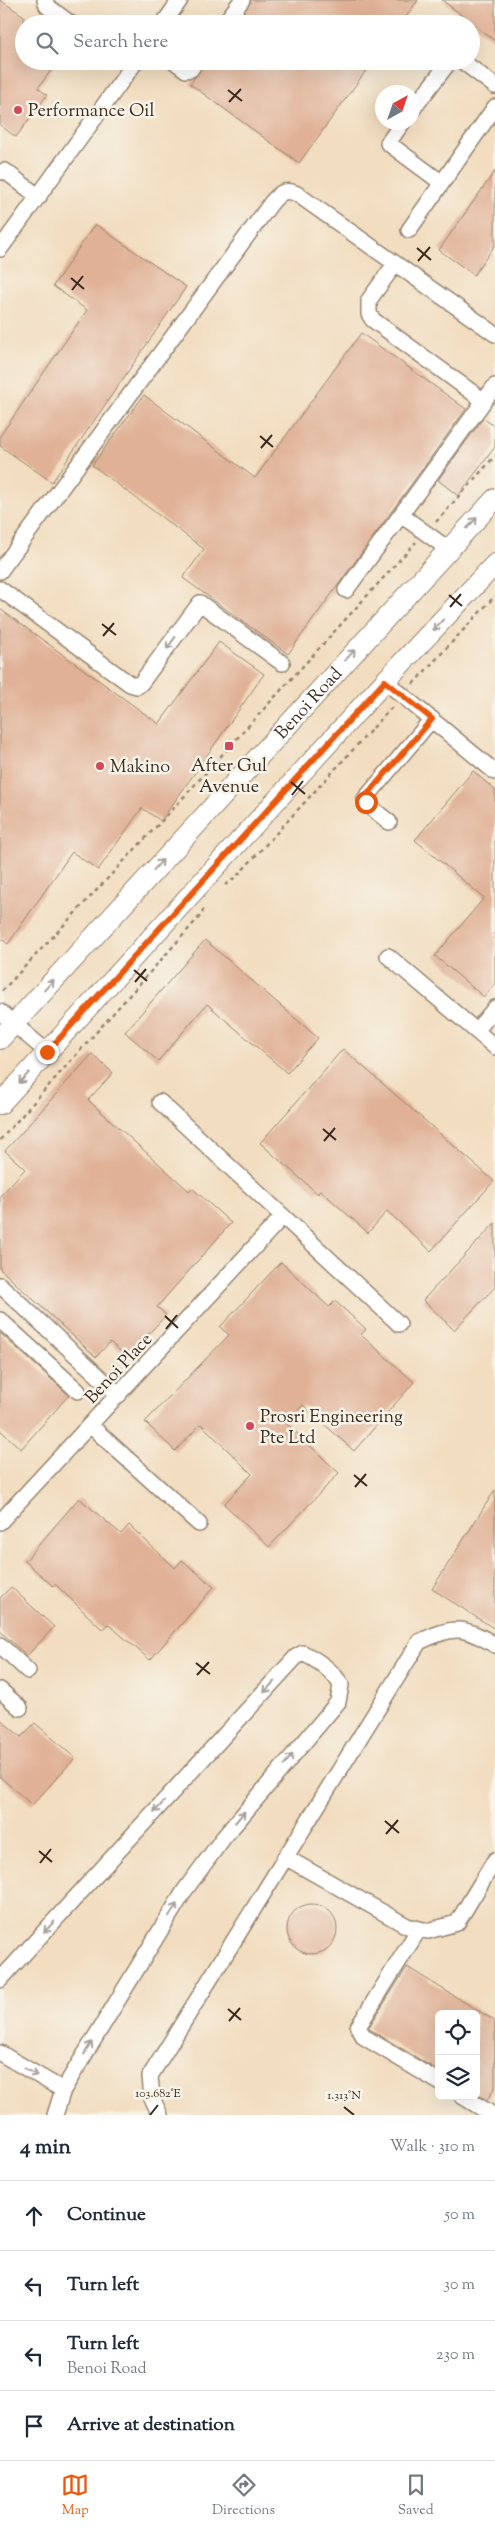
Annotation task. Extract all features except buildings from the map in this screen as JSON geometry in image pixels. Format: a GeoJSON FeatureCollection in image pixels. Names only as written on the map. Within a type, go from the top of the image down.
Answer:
{"type":"FeatureCollection","features":[{"type":"Feature","properties":{"kind":"main road","name":"Benoi Road"},"geometry":{"type":"LineString","coordinates":[[0,1039],[7,1018],[495,498]]}},
{"type":"Feature","properties":{"kind":"main road"},"geometry":{"type":"LineString","coordinates":[[0,1104],[385,681],[495,564]]}},
{"type":"Feature","properties":{"kind":"street"},"geometry":{"type":"LineString","coordinates":[[45,0],[47,6],[59,15]]}},
{"type":"Feature","properties":{"kind":"street"},"geometry":{"type":"LineString","coordinates":[[169,15],[180,0]]}},
{"type":"Feature","properties":{"kind":"street"},"geometry":{"type":"LineString","coordinates":[[231,15],[242,0]]}},
{"type":"Feature","properties":{"kind":"street"},"geometry":{"type":"LineString","coordinates":[[0,249],[39,197],[125,70]]}},
{"type":"Feature","properties":{"kind":"street"},"geometry":{"type":"LineString","coordinates":[[420,100],[443,70]]}},
{"type":"Feature","properties":{"kind":"street"},"geometry":{"type":"LineString","coordinates":[[474,70],[495,86]]}},
{"type":"Feature","properties":{"kind":"street"},"geometry":{"type":"LineString","coordinates":[[409,230],[495,107]]}},
{"type":"Feature","properties":{"kind":"street"},"geometry":{"type":"LineString","coordinates":[[397,130],[388,142],[442,183]]}},
{"type":"Feature","properties":{"kind":"street"},"geometry":{"type":"LineString","coordinates":[[0,172],[5,172],[39,197]]}},
{"type":"Feature","properties":{"kind":"street"},"geometry":{"type":"LineString","coordinates":[[0,571],[278,194],[287,191],[297,194],[495,334]]}},
{"type":"Feature","properties":{"kind":"street"},"geometry":{"type":"LineString","coordinates":[[396,264],[369,300],[369,314],[373,320],[484,401]]}},
{"type":"Feature","properties":{"kind":"street"},"geometry":{"type":"LineString","coordinates":[[346,590],[495,386]]}},
{"type":"Feature","properties":{"kind":"street"},"geometry":{"type":"LineString","coordinates":[[401,515],[448,549]]}},
{"type":"Feature","properties":{"kind":"street"},"geometry":{"type":"LineString","coordinates":[[0,590],[130,684],[137,686],[145,679],[200,603],[282,662]]}},
{"type":"Feature","properties":{"kind":"street"},"geometry":{"type":"LineString","coordinates":[[385,681],[495,772]]}},
{"type":"Feature","properties":{"kind":"street"},"geometry":{"type":"LineString","coordinates":[[388,822],[369,806],[366,799],[432,719]]}},
{"type":"Feature","properties":{"kind":"street"},"geometry":{"type":"LineString","coordinates":[[388,956],[495,1047]]}},
{"type":"Feature","properties":{"kind":"street"},"geometry":{"type":"LineString","coordinates":[[476,1031],[495,1008]]}},
{"type":"Feature","properties":{"kind":"street"},"geometry":{"type":"LineString","coordinates":[[7,1018],[47,1052]]}},
{"type":"Feature","properties":{"kind":"street"},"geometry":{"type":"LineString","coordinates":[[160,1102],[399,1324]]}},
{"type":"Feature","properties":{"kind":"street","name":"Benoi Place"},"geometry":{"type":"LineString","coordinates":[[0,1522],[91,1426],[282,1216]]}},
{"type":"Feature","properties":{"kind":"street"},"geometry":{"type":"LineString","coordinates":[[0,1285],[119,1395]]}},
{"type":"Feature","properties":{"kind":"street"},"geometry":{"type":"LineString","coordinates":[[0,1320],[78,1391]]}},
{"type":"Feature","properties":{"kind":"street"},"geometry":{"type":"LineString","coordinates":[[91,1426],[199,1524]]}},
{"type":"Feature","properties":{"kind":"street"},"geometry":{"type":"LineString","coordinates":[[160,2115],[152,2098],[150,2076],[419,1642],[458,1628],[475,1633],[495,1645]]}},
{"type":"Feature","properties":{"kind":"street"},"geometry":{"type":"LineString","coordinates":[[0,1645],[28,1671]]}},
{"type":"Feature","properties":{"kind":"street"},"geometry":{"type":"LineString","coordinates":[[0,1980],[296,1658],[303,1653],[313,1658],[337,1678],[341,1685],[338,1702],[224,1837],[185,1890],[63,2090],[55,2115]]}},
{"type":"Feature","properties":{"kind":"street"},"geometry":{"type":"LineString","coordinates":[[0,1690],[20,1708]]}},
{"type":"Feature","properties":{"kind":"street"},"geometry":{"type":"LineString","coordinates":[[285,1857],[407,1926],[428,1931],[457,1923],[495,1860]]}},
{"type":"Feature","properties":{"kind":"street"},"geometry":{"type":"LineString","coordinates":[[419,1929],[358,2027],[364,2037],[435,2080]]}},
{"type":"Feature","properties":{"kind":"street"},"geometry":{"type":"LineString","coordinates":[[0,2053],[63,2090]]}},
{"type":"Feature","properties":{"kind":"street"},"geometry":{"type":"LineString","coordinates":[[469,2100],[493,2115]]}},
{"type":"Feature","properties":{"kind":"path"},"geometry":{"type":"LineString","coordinates":[[2,991],[170,812],[495,456]]}},
{"type":"Feature","properties":{"kind":"path"},"geometry":{"type":"LineString","coordinates":[[220,888],[237,876],[495,596]]}},
{"type":"Feature","properties":{"kind":"path"},"geometry":{"type":"LineString","coordinates":[[0,1140],[202,914],[206,902]]}},
{"type":"Feature","properties":{"kind":"place","name":"Performance Oil"},"geometry":{"type":"Point","coordinates":[18,110]}},
{"type":"Feature","properties":{"kind":"place","name":"After Gul Avenue"},"geometry":{"type":"Point","coordinates":[229,746]}},
{"type":"Feature","properties":{"kind":"place","name":"Makino"},"geometry":{"type":"Point","coordinates":[100,766]}},
{"type":"Feature","properties":{"kind":"place","name":"Prosri Engineering Pte Ltd"},"geometry":{"type":"Point","coordinates":[250,1426]}},
{"type":"Feature","properties":{"kind":"route"},"geometry":{"type":"LineString","coordinates":[[47,1052],[385,681],[432,719],[367,795],[366,802]]}}]}
